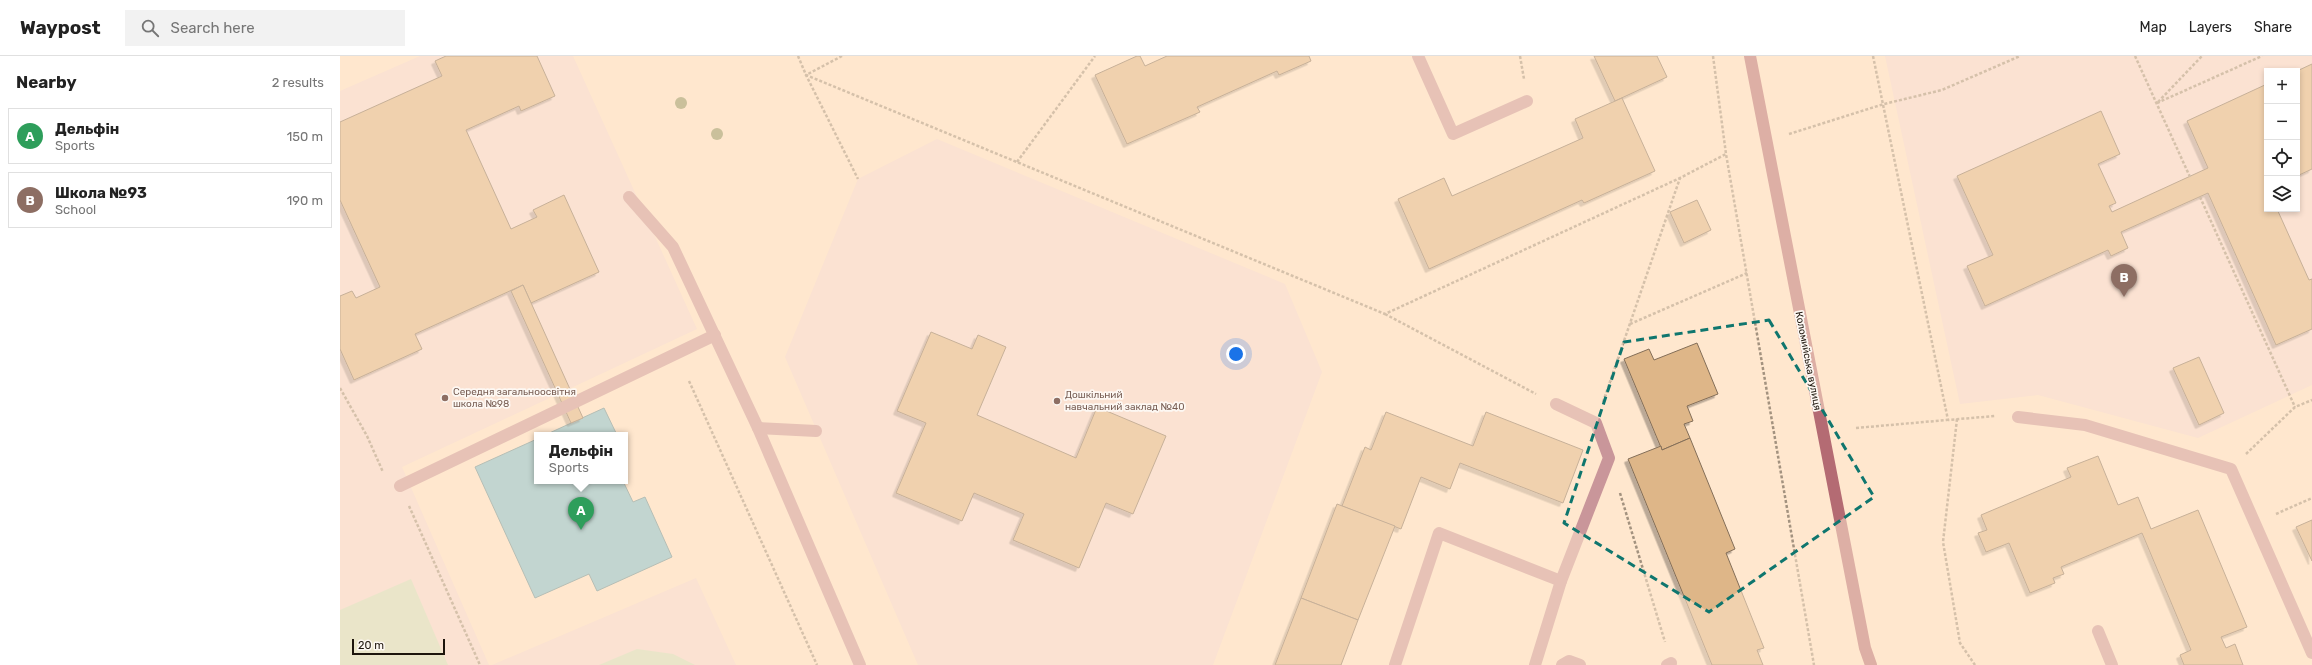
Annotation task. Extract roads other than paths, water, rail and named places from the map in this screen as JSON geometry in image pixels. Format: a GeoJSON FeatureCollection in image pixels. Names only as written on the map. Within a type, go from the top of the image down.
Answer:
{"type":"FeatureCollection","features":[{"type":"Feature","properties":{"kind":"main road","name":"Коломийська вулиця"},"geometry":{"type":"LineString","coordinates":[[1750,56],[1864,648],[1871,665]]}},
{"type":"Feature","properties":{"kind":"lane"},"geometry":{"type":"LineString","coordinates":[[1418,56],[1453,134],[1527,101]]}},
{"type":"Feature","properties":{"kind":"lane"},"geometry":{"type":"LineString","coordinates":[[629,197],[674,247],[758,428],[860,665]]}},
{"type":"Feature","properties":{"kind":"lane"},"geometry":{"type":"LineString","coordinates":[[400,486],[715,335]]}},
{"type":"Feature","properties":{"kind":"lane"},"geometry":{"type":"LineString","coordinates":[[1534,665],[1561,581],[1610,458],[1596,423],[1556,404]]}},
{"type":"Feature","properties":{"kind":"lane"},"geometry":{"type":"LineString","coordinates":[[2018,417],[2085,425],[2231,469],[2312,653]]}},
{"type":"Feature","properties":{"kind":"lane"},"geometry":{"type":"LineString","coordinates":[[758,428],[816,431]]}},
{"type":"Feature","properties":{"kind":"lane"},"geometry":{"type":"LineString","coordinates":[[1396,665],[1439,533],[1561,581]]}},
{"type":"Feature","properties":{"kind":"lane"},"geometry":{"type":"LineString","coordinates":[[2098,631],[2112,665]]}},
{"type":"Feature","properties":{"kind":"lane"},"geometry":{"type":"LineString","coordinates":[[1562,665],[1569,662],[1580,665]]}},
{"type":"Feature","properties":{"kind":"water"},"geometry":{"type":"Polygon","coordinates":[[[604,408],[616,432],[552,432],[604,408]]]}},
{"type":"Feature","properties":{"kind":"water"},"geometry":{"type":"Polygon","coordinates":[[[534,440],[534,484],[624,484],[633,502],[645,497],[672,557],[597,591],[589,574],[535,598],[475,467],[534,440]]]}},
{"type":"Feature","properties":{"kind":"place","name":"Школа №93"},"geometry":{"type":"Point","coordinates":[2124,297]}},
{"type":"Feature","properties":{"kind":"place","name":"Середня загальноосвітня школа №98"},"geometry":{"type":"Point","coordinates":[445,398]}},
{"type":"Feature","properties":{"kind":"place","name":"Дошкільний навчальний заклад №40"},"geometry":{"type":"Point","coordinates":[1057,401]}},
{"type":"Feature","properties":{"kind":"place","name":"Дельфін"},"geometry":{"type":"Point","coordinates":[581,530]}}]}
